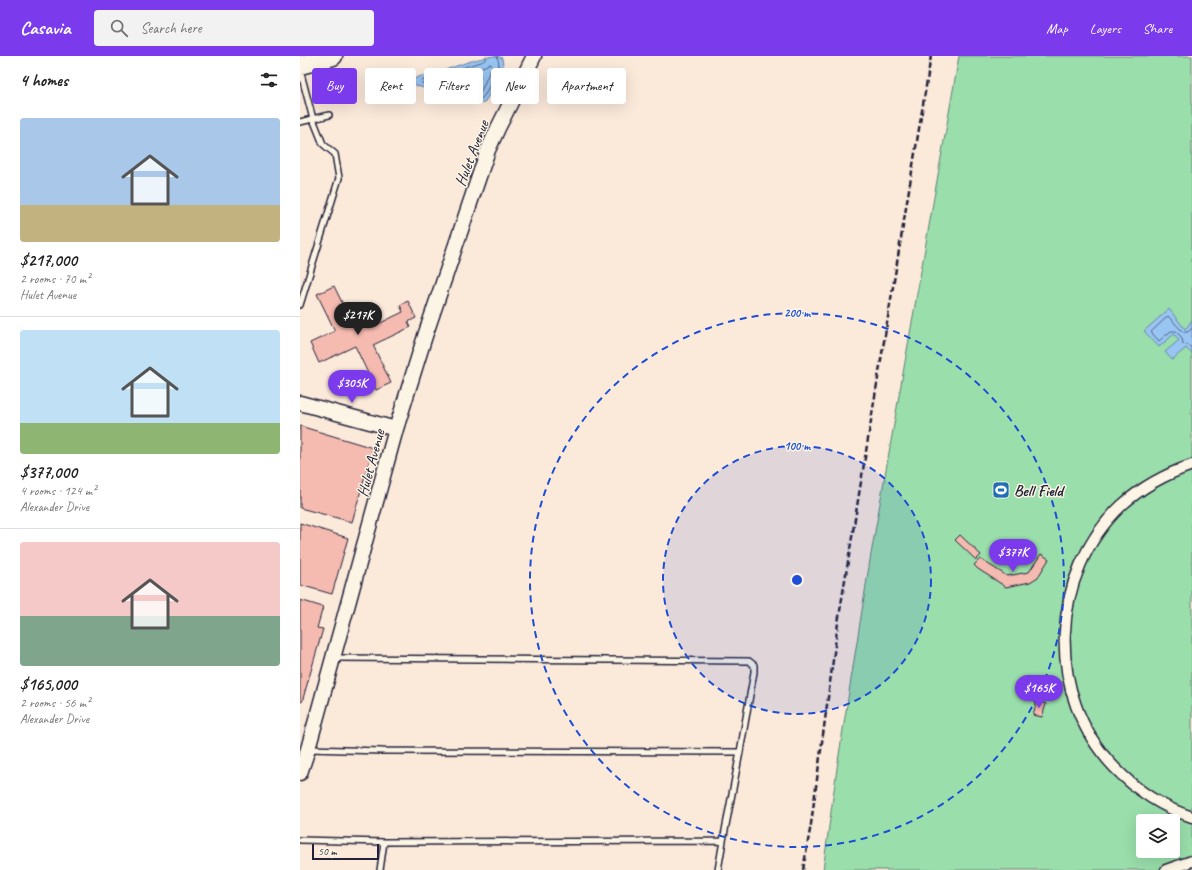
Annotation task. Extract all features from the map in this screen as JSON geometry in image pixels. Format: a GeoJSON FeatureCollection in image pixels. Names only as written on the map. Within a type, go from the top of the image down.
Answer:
{"type":"FeatureCollection","features":[{"type":"Feature","properties":{"kind":"highway"},"geometry":{"type":"LineString","coordinates":[[300,65],[333,56]]}},
{"type":"Feature","properties":{"kind":"street","name":"Hulet Avenue"},"geometry":{"type":"LineString","coordinates":[[300,773],[308,749],[396,429],[425,336],[488,150],[534,56]]}},
{"type":"Feature","properties":{"kind":"street"},"geometry":{"type":"LineString","coordinates":[[300,403],[396,429]]}},
{"type":"Feature","properties":{"kind":"street"},"geometry":{"type":"LineString","coordinates":[[1192,465],[1165,476],[1142,489],[1121,506],[1102,528],[1085,554],[1077,572],[1069,599],[1064,636],[1066,669],[1074,700],[1084,725],[1100,751],[1120,773],[1142,793],[1167,807],[1192,817]]}},
{"type":"Feature","properties":{"kind":"street"},"geometry":{"type":"LineString","coordinates":[[1166,870],[1192,861]]}},
{"type":"Feature","properties":{"kind":"lane"},"geometry":{"type":"LineString","coordinates":[[300,70],[313,119],[323,144],[335,154],[339,178],[302,288],[300,305]]}},
{"type":"Feature","properties":{"kind":"lane"},"geometry":{"type":"LineString","coordinates":[[300,122],[329,114]]}},
{"type":"Feature","properties":{"kind":"lane"},"geometry":{"type":"LineString","coordinates":[[333,658],[749,661],[754,665],[754,672],[718,870]]}},
{"type":"Feature","properties":{"kind":"lane"},"geometry":{"type":"LineString","coordinates":[[308,749],[390,751],[740,752]]}},
{"type":"Feature","properties":{"kind":"lane"},"geometry":{"type":"LineString","coordinates":[[300,840],[384,842],[723,842]]}},
{"type":"Feature","properties":{"kind":"lane"},"geometry":{"type":"LineString","coordinates":[[380,870],[384,842]]}},
{"type":"Feature","properties":{"kind":"green space"},"geometry":{"type":"Polygon","coordinates":[[[959,56],[1192,56],[1192,870],[823,870],[838,761],[870,560],[959,56]]]}},
{"type":"Feature","properties":{"kind":"water"},"geometry":{"type":"Polygon","coordinates":[[[495,56],[502,58],[503,65],[502,68],[491,68],[491,91],[483,103],[483,68],[451,68],[473,60],[495,56]]]}},
{"type":"Feature","properties":{"kind":"water"},"geometry":{"type":"Polygon","coordinates":[[[424,75],[424,88],[416,86],[416,78],[424,75]]]}},
{"type":"Feature","properties":{"kind":"water"},"geometry":{"type":"Polygon","coordinates":[[[1169,309],[1185,329],[1192,320],[1192,354],[1186,348],[1172,360],[1165,352],[1179,340],[1174,334],[1159,347],[1144,331],[1169,309]]]}},
{"type":"Feature","properties":{"kind":"building"},"geometry":{"type":"Polygon","coordinates":[[[334,286],[352,323],[363,318],[368,329],[403,312],[400,305],[408,301],[416,318],[408,322],[411,327],[373,345],[391,383],[376,390],[355,346],[319,363],[310,343],[335,331],[317,294],[334,286]]]}},
{"type":"Feature","properties":{"kind":"building"},"geometry":{"type":"Polygon","coordinates":[[[300,426],[373,448],[352,522],[300,508],[300,426]]]}},
{"type":"Feature","properties":{"kind":"building"},"geometry":{"type":"Polygon","coordinates":[[[300,523],[348,538],[332,594],[300,585],[300,523]]]}},
{"type":"Feature","properties":{"kind":"building"},"geometry":{"type":"Polygon","coordinates":[[[960,535],[981,555],[976,560],[955,540],[960,535]]]}},
{"type":"Feature","properties":{"kind":"building"},"geometry":{"type":"Polygon","coordinates":[[[1041,554],[1049,559],[1038,577],[1030,582],[1006,587],[974,565],[980,559],[1007,576],[1029,572],[1041,554]]]}},
{"type":"Feature","properties":{"kind":"building"},"geometry":{"type":"Polygon","coordinates":[[[300,600],[323,607],[317,628],[323,629],[302,702],[300,701],[300,600]]]}},
{"type":"Feature","properties":{"kind":"building"},"geometry":{"type":"Polygon","coordinates":[[[1037,701],[1046,704],[1042,717],[1033,715],[1037,701]]]}},
{"type":"Feature","properties":{"kind":"railway"},"geometry":{"type":"LineString","coordinates":[[803,870],[811,824],[838,623],[931,56]]}},
{"type":"Feature","properties":{"kind":"place","name":"Bell Field"},"geometry":{"type":"Point","coordinates":[1001,490]}}]}
